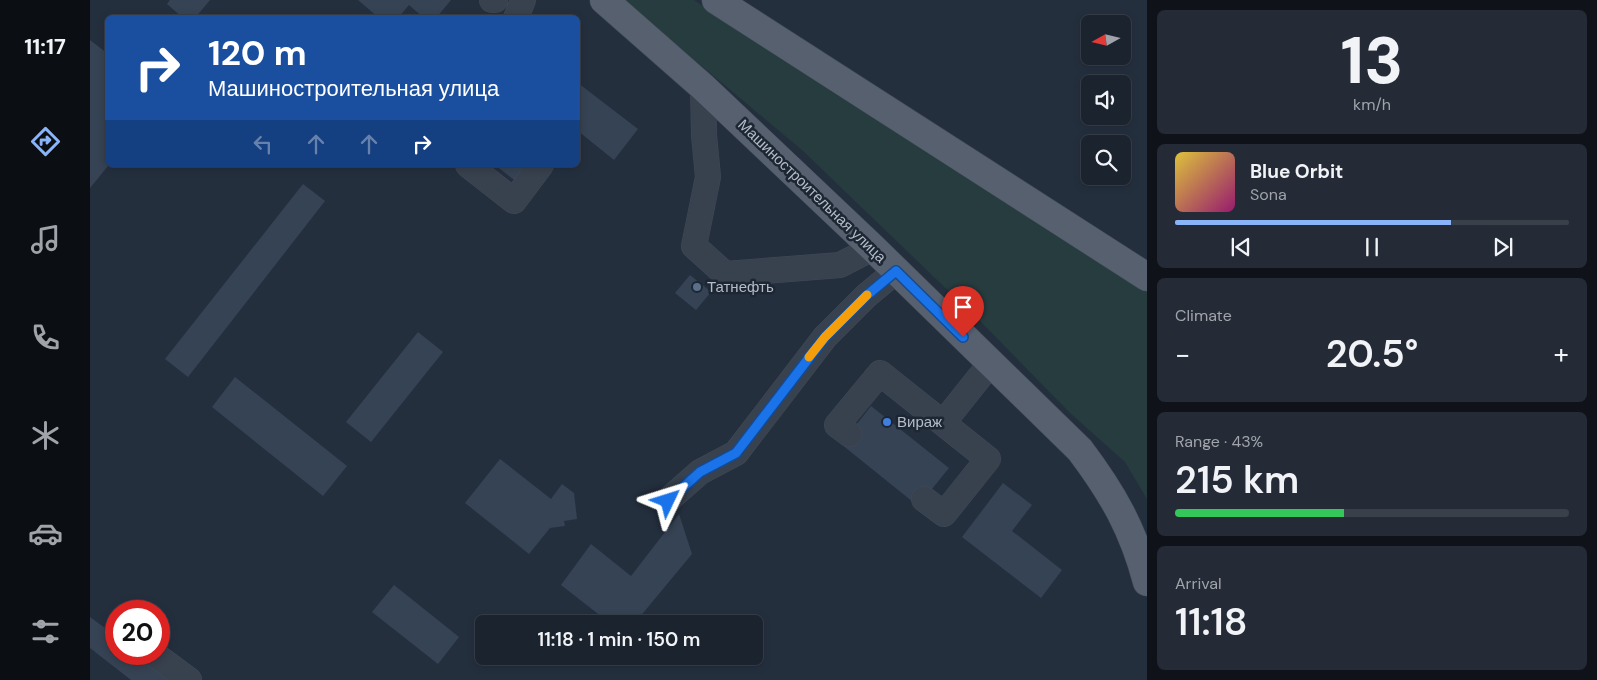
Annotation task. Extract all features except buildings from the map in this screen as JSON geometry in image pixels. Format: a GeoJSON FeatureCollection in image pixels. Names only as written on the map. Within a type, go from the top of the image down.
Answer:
{"type":"FeatureCollection","features":[{"type":"Feature","properties":{"kind":"main road","name":"Машиностроительная улица"},"geometry":{"type":"LineString","coordinates":[[604,0],[703,87],[1080,450],[1109,489],[1133,535],[1147,582]]}},
{"type":"Feature","properties":{"kind":"main road"},"geometry":{"type":"LineString","coordinates":[[716,0],[1147,277]]}},
{"type":"Feature","properties":{"kind":"lane"},"geometry":{"type":"LineString","coordinates":[[517,15],[523,0]]}},
{"type":"Feature","properties":{"kind":"lane"},"geometry":{"type":"LineString","coordinates":[[703,87],[704,135],[708,177],[694,246],[725,274],[840,265],[872,248]]}},
{"type":"Feature","properties":{"kind":"lane"},"geometry":{"type":"LineString","coordinates":[[471,167],[514,201],[540,167]]}},
{"type":"Feature","properties":{"kind":"lane"},"geometry":{"type":"LineString","coordinates":[[668,501],[700,472],[736,453],[825,337],[866,296],[896,271]]}},
{"type":"Feature","properties":{"kind":"lane"},"geometry":{"type":"LineString","coordinates":[[944,424],[990,364]]}},
{"type":"Feature","properties":{"kind":"lane"},"geometry":{"type":"LineString","coordinates":[[849,434],[838,425],[880,373],[988,459],[944,514],[924,499]]}},
{"type":"Feature","properties":{"kind":"lane"},"geometry":{"type":"LineString","coordinates":[[169,665],[189,680]]}},
{"type":"Feature","properties":{"kind":"green space"},"geometry":{"type":"Polygon","coordinates":[[[623,0],[694,0],[1147,290],[1147,499],[1125,462],[1070,413],[987,328],[802,150],[623,0]]]}},
{"type":"Feature","properties":{"kind":"slow traffic"},"geometry":{"type":"LineString","coordinates":[[809,357],[825,337],[867,295]]}},
{"type":"Feature","properties":{"kind":"place","name":"Татнефть"},"geometry":{"type":"Point","coordinates":[697,287]}},
{"type":"Feature","properties":{"kind":"place","name":"Вираж"},"geometry":{"type":"Point","coordinates":[887,422]}},
{"type":"Feature","properties":{"kind":"route"},"geometry":{"type":"LineString","coordinates":[[668,501],[700,472],[736,453],[825,337],[866,296],[896,271],[963,337]]}}]}
